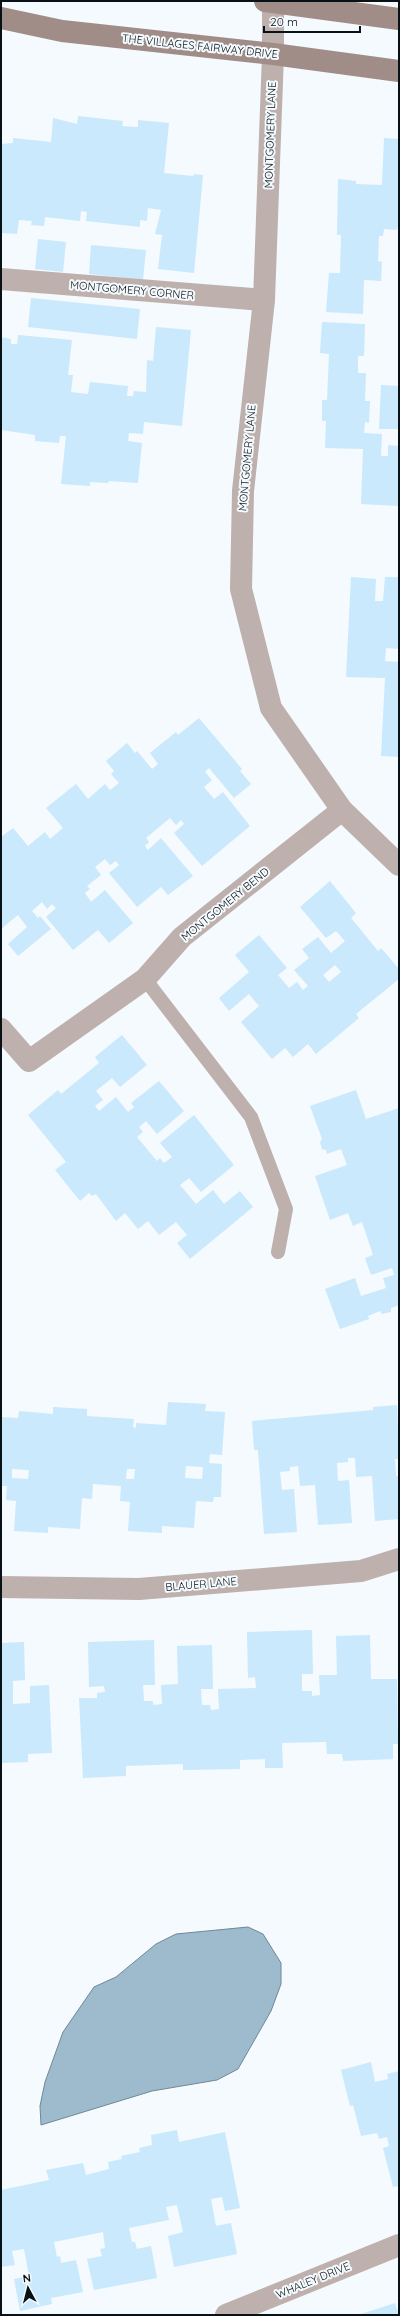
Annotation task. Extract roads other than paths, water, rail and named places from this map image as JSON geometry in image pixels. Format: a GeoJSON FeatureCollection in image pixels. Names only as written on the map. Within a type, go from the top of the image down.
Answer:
{"type":"FeatureCollection","features":[{"type":"Feature","properties":{"kind":"street"},"geometry":{"type":"LineString","coordinates":[[269,1],[399,19]]}},
{"type":"Feature","properties":{"kind":"street","name":"MONTGOMERY LANE"},"geometry":{"type":"LineString","coordinates":[[269,1],[273,54],[264,300],[243,491],[240,589],[271,708],[342,810],[399,865]]}},
{"type":"Feature","properties":{"kind":"street","name":"THE VILLAGES FAIRWAY DRIVE"},"geometry":{"type":"LineString","coordinates":[[1,18],[62,31],[273,54],[399,71]]}},
{"type":"Feature","properties":{"kind":"street","name":"MONTGOMERY CORNER"},"geometry":{"type":"LineString","coordinates":[[1,279],[264,300]]}},
{"type":"Feature","properties":{"kind":"street","name":"MONTGOMERY BEND"},"geometry":{"type":"LineString","coordinates":[[1,1029],[29,1061],[145,979],[182,937],[342,810]]}},
{"type":"Feature","properties":{"kind":"street","name":"BLAUER LANE"},"geometry":{"type":"LineString","coordinates":[[1,1588],[139,1589],[361,1571],[399,1559]]}},
{"type":"Feature","properties":{"kind":"street","name":"WHALEY DRIVE"},"geometry":{"type":"LineString","coordinates":[[226,2315],[399,2245]]}},
{"type":"Feature","properties":{"kind":"lane"},"geometry":{"type":"LineString","coordinates":[[145,979],[251,1118],[286,1209],[278,1252]]}},
{"type":"Feature","properties":{"kind":"water"},"geometry":{"type":"Polygon","coordinates":[[[248,1927],[263,1934],[281,1963],[281,1984],[271,2011],[238,2069],[217,2080],[152,2091],[41,2125],[40,2106],[45,2082],[63,2032],[94,1987],[116,1977],[156,1944],[176,1934],[248,1927]]]}}]}
